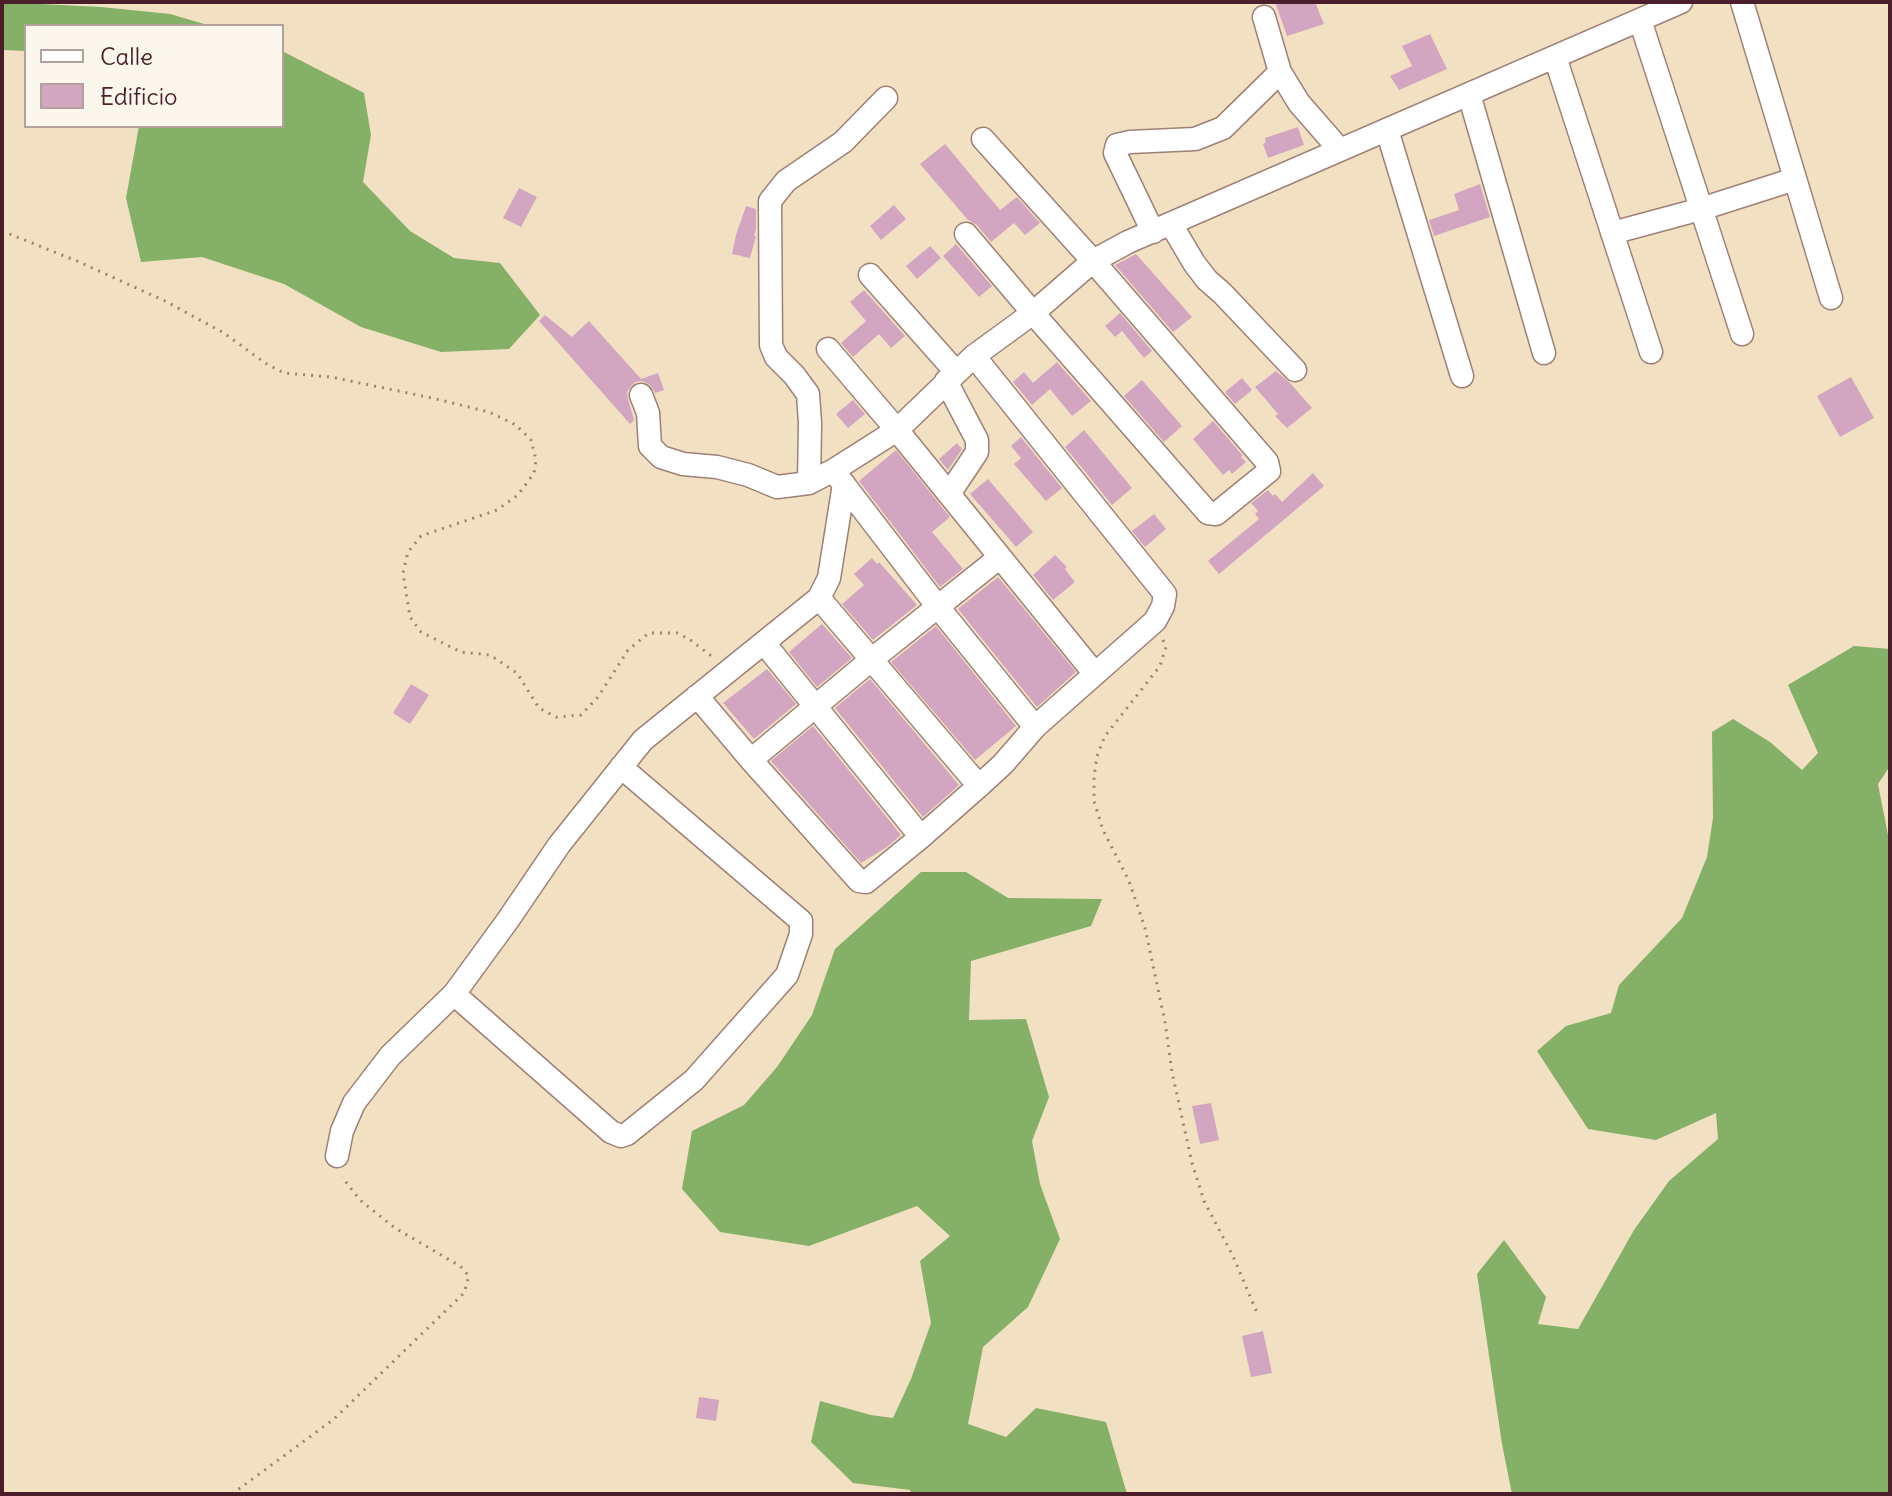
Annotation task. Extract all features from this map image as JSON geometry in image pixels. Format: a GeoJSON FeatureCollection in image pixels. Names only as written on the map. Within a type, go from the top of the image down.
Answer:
{"type":"FeatureCollection","features":[{"type":"Feature","properties":{"kind":"street"},"geometry":{"type":"LineString","coordinates":[[641,395],[648,413],[650,446],[661,457],[748,475],[777,487],[839,477],[897,430],[974,356],[1033,313],[1093,261],[1128,242],[1681,2]]}},
{"type":"Feature","properties":{"kind":"street"},"geometry":{"type":"LineString","coordinates":[[1742,2],[1831,298]]}},
{"type":"Feature","properties":{"kind":"street"},"geometry":{"type":"LineString","coordinates":[[1264,17],[1280,72],[1299,103],[1340,150]]}},
{"type":"Feature","properties":{"kind":"street"},"geometry":{"type":"LineString","coordinates":[[1640,20],[1742,334]]}},
{"type":"Feature","properties":{"kind":"street"},"geometry":{"type":"LineString","coordinates":[[1555,57],[1651,352]]}},
{"type":"Feature","properties":{"kind":"street"},"geometry":{"type":"LineString","coordinates":[[1280,72],[1223,128],[1195,139],[1117,145],[1115,153],[1162,228],[1207,280],[1295,370]]}},
{"type":"Feature","properties":{"kind":"street"},"geometry":{"type":"LineString","coordinates":[[1469,94],[1544,353]]}},
{"type":"Feature","properties":{"kind":"street"},"geometry":{"type":"LineString","coordinates":[[809,483],[808,394],[776,357],[771,345],[770,201],[786,181],[843,142],[886,98]]}},
{"type":"Feature","properties":{"kind":"street"},"geometry":{"type":"LineString","coordinates":[[1387,130],[1462,376]]}},
{"type":"Feature","properties":{"kind":"street"},"geometry":{"type":"LineString","coordinates":[[966,234],[1208,513],[1216,514],[1269,471],[1267,462],[983,139]]}},
{"type":"Feature","properties":{"kind":"street"},"geometry":{"type":"LineString","coordinates":[[1612,233],[1795,179]]}},
{"type":"Feature","properties":{"kind":"street"},"geometry":{"type":"LineString","coordinates":[[870,275],[951,377],[977,440],[977,452],[949,494]]}},
{"type":"Feature","properties":{"kind":"street"},"geometry":{"type":"LineString","coordinates":[[828,349],[1095,674]]}},
{"type":"Feature","properties":{"kind":"street"},"geometry":{"type":"LineString","coordinates":[[697,696],[859,881],[866,882],[979,786],[1035,727],[1155,621],[1165,594],[974,356]]}},
{"type":"Feature","properties":{"kind":"street"},"geometry":{"type":"LineString","coordinates":[[337,1156],[342,1131],[354,1103],[390,1056],[454,994],[559,845],[643,740],[819,598],[829,578],[839,477]]}},
{"type":"Feature","properties":{"kind":"street"},"geometry":{"type":"LineString","coordinates":[[839,477],[1035,727]]}},
{"type":"Feature","properties":{"kind":"street"},"geometry":{"type":"LineString","coordinates":[[751,760],[1000,557]]}},
{"type":"Feature","properties":{"kind":"street"},"geometry":{"type":"LineString","coordinates":[[819,598],[979,786]]}},
{"type":"Feature","properties":{"kind":"street"},"geometry":{"type":"LineString","coordinates":[[764,643],[921,837]]}},
{"type":"Feature","properties":{"kind":"street"},"geometry":{"type":"LineString","coordinates":[[454,994],[611,1132],[621,1136],[694,1080],[787,975],[801,934],[801,921],[621,767]]}},
{"type":"Feature","properties":{"kind":"path"},"geometry":{"type":"LineString","coordinates":[[2,231],[165,301],[224,333],[284,373],[331,377],[432,398],[489,412],[516,425],[531,440],[536,460],[534,473],[518,495],[497,510],[421,536],[408,552],[403,573],[410,617],[421,632],[461,652],[490,655],[517,673],[539,708],[556,717],[581,715],[598,697],[628,650],[649,633],[677,633],[730,669]]}},
{"type":"Feature","properties":{"kind":"path"},"geometry":{"type":"LineString","coordinates":[[1155,621],[1166,647],[1160,666],[1105,736],[1097,756],[1094,801],[1103,830],[1129,881],[1145,928],[1172,1072],[1192,1163],[1204,1201],[1233,1256],[1258,1315]]}},
{"type":"Feature","properties":{"kind":"path"},"geometry":{"type":"LineString","coordinates":[[232,1494],[334,1419],[464,1293],[469,1276],[460,1266],[395,1228],[360,1200],[343,1180],[337,1156]]}},
{"type":"Feature","properties":{"kind":"green space"},"geometry":{"type":"Polygon","coordinates":[[[2,2],[170,14],[204,24],[24,24],[24,51],[2,50],[2,2]]]}},
{"type":"Feature","properties":{"kind":"green space"},"geometry":{"type":"Polygon","coordinates":[[[284,52],[364,93],[371,135],[363,182],[410,231],[454,258],[500,263],[540,315],[509,349],[441,352],[361,327],[284,284],[202,257],[141,262],[126,198],[139,128],[284,128],[284,52]]]}},
{"type":"Feature","properties":{"kind":"green space"},"geometry":{"type":"Polygon","coordinates":[[[1854,646],[1890,649],[1890,766],[1878,784],[1890,836],[1890,1494],[1512,1494],[1477,1274],[1504,1240],[1546,1297],[1538,1324],[1578,1329],[1634,1230],[1669,1181],[1718,1139],[1716,1113],[1656,1140],[1588,1129],[1537,1051],[1566,1026],[1611,1013],[1619,985],[1682,918],[1707,857],[1713,818],[1712,732],[1733,719],[1770,742],[1802,770],[1818,753],[1788,685],[1854,646]]]}},
{"type":"Feature","properties":{"kind":"green space"},"geometry":{"type":"Polygon","coordinates":[[[921,872],[966,872],[1008,898],[1102,899],[1091,926],[971,961],[969,1020],[1026,1019],[1049,1097],[1032,1141],[1040,1184],[1060,1239],[1028,1307],[983,1347],[968,1424],[1006,1437],[1036,1408],[1106,1422],[1127,1494],[911,1494],[910,1490],[853,1483],[811,1442],[820,1401],[893,1418],[931,1323],[920,1261],[950,1236],[917,1206],[809,1246],[720,1232],[682,1189],[692,1131],[744,1105],[777,1067],[812,1015],[835,949],[921,872]]]}},
{"type":"Feature","properties":{"kind":"building"},"geometry":{"type":"Polygon","coordinates":[[[1275,2],[1315,2],[1324,24],[1287,36],[1275,2]]]}},
{"type":"Feature","properties":{"kind":"building"},"geometry":{"type":"Polygon","coordinates":[[[1430,34],[1447,69],[1399,90],[1390,76],[1412,66],[1402,46],[1430,34]]]}},
{"type":"Feature","properties":{"kind":"building"},"geometry":{"type":"Polygon","coordinates":[[[1298,127],[1304,145],[1268,158],[1263,144],[1265,138],[1298,127]]]}},
{"type":"Feature","properties":{"kind":"building"},"geometry":{"type":"Polygon","coordinates":[[[945,144],[1000,210],[1017,197],[1040,223],[1025,235],[1014,223],[991,242],[920,164],[945,144]]]}},
{"type":"Feature","properties":{"kind":"building"},"geometry":{"type":"Polygon","coordinates":[[[1480,184],[1490,217],[1434,236],[1429,220],[1459,210],[1454,194],[1480,184]]]}},
{"type":"Feature","properties":{"kind":"building"},"geometry":{"type":"Polygon","coordinates":[[[519,188],[537,197],[521,227],[503,218],[519,188]]]}},
{"type":"Feature","properties":{"kind":"building"},"geometry":{"type":"Polygon","coordinates":[[[894,205],[906,219],[881,240],[870,226],[894,205]]]}},
{"type":"Feature","properties":{"kind":"building"},"geometry":{"type":"Polygon","coordinates":[[[746,206],[756,209],[756,236],[750,258],[732,254],[746,206]]]}},
{"type":"Feature","properties":{"kind":"building"},"geometry":{"type":"Polygon","coordinates":[[[956,244],[992,286],[979,297],[943,256],[956,244]]]}},
{"type":"Feature","properties":{"kind":"building"},"geometry":{"type":"Polygon","coordinates":[[[930,246],[941,258],[917,279],[906,266],[930,246]]]}},
{"type":"Feature","properties":{"kind":"building"},"geometry":{"type":"Polygon","coordinates":[[[1136,254],[1192,317],[1173,332],[1115,265],[1136,254]]]}},
{"type":"Feature","properties":{"kind":"building"},"geometry":{"type":"Polygon","coordinates":[[[864,290],[905,336],[891,348],[879,334],[853,357],[841,343],[866,321],[850,302],[864,290]]]}},
{"type":"Feature","properties":{"kind":"building"},"geometry":{"type":"Polygon","coordinates":[[[1120,313],[1152,351],[1144,358],[1122,331],[1115,337],[1105,326],[1120,313]]]}},
{"type":"Feature","properties":{"kind":"building"},"geometry":{"type":"Polygon","coordinates":[[[545,315],[572,337],[589,321],[641,379],[658,373],[664,390],[655,393],[650,385],[642,381],[631,386],[627,392],[634,420],[630,424],[539,321],[545,315]]]}},
{"type":"Feature","properties":{"kind":"building"},"geometry":{"type":"Polygon","coordinates":[[[1057,362],[1091,401],[1072,416],[1050,389],[1032,405],[1013,382],[1024,372],[1033,383],[1057,362]]]}},
{"type":"Feature","properties":{"kind":"building"},"geometry":{"type":"Polygon","coordinates":[[[1276,371],[1312,408],[1287,428],[1255,387],[1276,371]]]}},
{"type":"Feature","properties":{"kind":"building"},"geometry":{"type":"Polygon","coordinates":[[[1851,377],[1874,418],[1840,437],[1817,396],[1851,377]]]}},
{"type":"Feature","properties":{"kind":"building"},"geometry":{"type":"Polygon","coordinates":[[[1242,378],[1252,390],[1235,404],[1225,392],[1242,378]]]}},
{"type":"Feature","properties":{"kind":"building"},"geometry":{"type":"Polygon","coordinates":[[[1142,380],[1182,426],[1164,442],[1124,396],[1142,380]]]}},
{"type":"Feature","properties":{"kind":"building"},"geometry":{"type":"Polygon","coordinates":[[[853,400],[865,414],[848,428],[836,414],[853,400]]]}},
{"type":"Feature","properties":{"kind":"building"},"geometry":{"type":"Polygon","coordinates":[[[1213,421],[1246,462],[1232,474],[1229,470],[1223,475],[1193,439],[1213,421]]]}},
{"type":"Feature","properties":{"kind":"building"},"geometry":{"type":"Polygon","coordinates":[[[1084,430],[1132,488],[1112,505],[1065,447],[1084,430]]]}},
{"type":"Feature","properties":{"kind":"building"},"geometry":{"type":"Polygon","coordinates":[[[1021,437],[1062,488],[1046,501],[1014,464],[1021,458],[1011,446],[1021,437]]]}},
{"type":"Feature","properties":{"kind":"building"},"geometry":{"type":"Polygon","coordinates":[[[957,443],[962,449],[948,470],[939,459],[957,443]]]}},
{"type":"Feature","properties":{"kind":"building"},"geometry":{"type":"Polygon","coordinates":[[[896,450],[950,517],[932,532],[963,569],[940,587],[859,481],[896,450]]]}},
{"type":"Feature","properties":{"kind":"building"},"geometry":{"type":"Polygon","coordinates":[[[1313,473],[1324,486],[1219,574],[1208,561],[1259,519],[1255,514],[1258,511],[1251,503],[1268,490],[1282,502],[1313,473]]]}},
{"type":"Feature","properties":{"kind":"building"},"geometry":{"type":"Polygon","coordinates":[[[988,479],[1033,532],[1016,547],[970,494],[988,479]]]}},
{"type":"Feature","properties":{"kind":"building"},"geometry":{"type":"Polygon","coordinates":[[[1154,514],[1166,529],[1145,547],[1132,531],[1154,514]]]}},
{"type":"Feature","properties":{"kind":"building"},"geometry":{"type":"Polygon","coordinates":[[[1055,555],[1067,567],[1065,569],[1075,582],[1053,600],[1033,575],[1055,555]]]}},
{"type":"Feature","properties":{"kind":"building"},"geometry":{"type":"Polygon","coordinates":[[[872,558],[917,605],[873,640],[842,604],[864,585],[854,574],[872,558]]]}},
{"type":"Feature","properties":{"kind":"building"},"geometry":{"type":"Polygon","coordinates":[[[998,577],[1076,672],[1037,707],[958,609],[998,577]]]}},
{"type":"Feature","properties":{"kind":"building"},"geometry":{"type":"Polygon","coordinates":[[[822,624],[852,658],[817,687],[789,652],[822,624]]]}},
{"type":"Feature","properties":{"kind":"building"},"geometry":{"type":"Polygon","coordinates":[[[936,626],[1016,726],[975,760],[891,662],[936,626]]]}},
{"type":"Feature","properties":{"kind":"building"},"geometry":{"type":"Polygon","coordinates":[[[767,669],[796,704],[754,739],[723,703],[767,669]]]}},
{"type":"Feature","properties":{"kind":"building"},"geometry":{"type":"Polygon","coordinates":[[[870,679],[959,785],[923,817],[835,708],[870,679]]]}},
{"type":"Feature","properties":{"kind":"building"},"geometry":{"type":"Polygon","coordinates":[[[411,684],[429,695],[410,724],[393,713],[411,684]]]}},
{"type":"Feature","properties":{"kind":"building"},"geometry":{"type":"Polygon","coordinates":[[[813,726],[901,835],[861,863],[771,761],[813,726]]]}},
{"type":"Feature","properties":{"kind":"building"},"geometry":{"type":"Polygon","coordinates":[[[1211,1103],[1219,1140],[1200,1144],[1192,1106],[1211,1103]]]}},
{"type":"Feature","properties":{"kind":"building"},"geometry":{"type":"Polygon","coordinates":[[[1263,1331],[1272,1373],[1251,1377],[1242,1336],[1263,1331]]]}},
{"type":"Feature","properties":{"kind":"building"},"geometry":{"type":"Polygon","coordinates":[[[699,1397],[719,1400],[716,1421],[696,1418],[699,1397]]]}}]}
